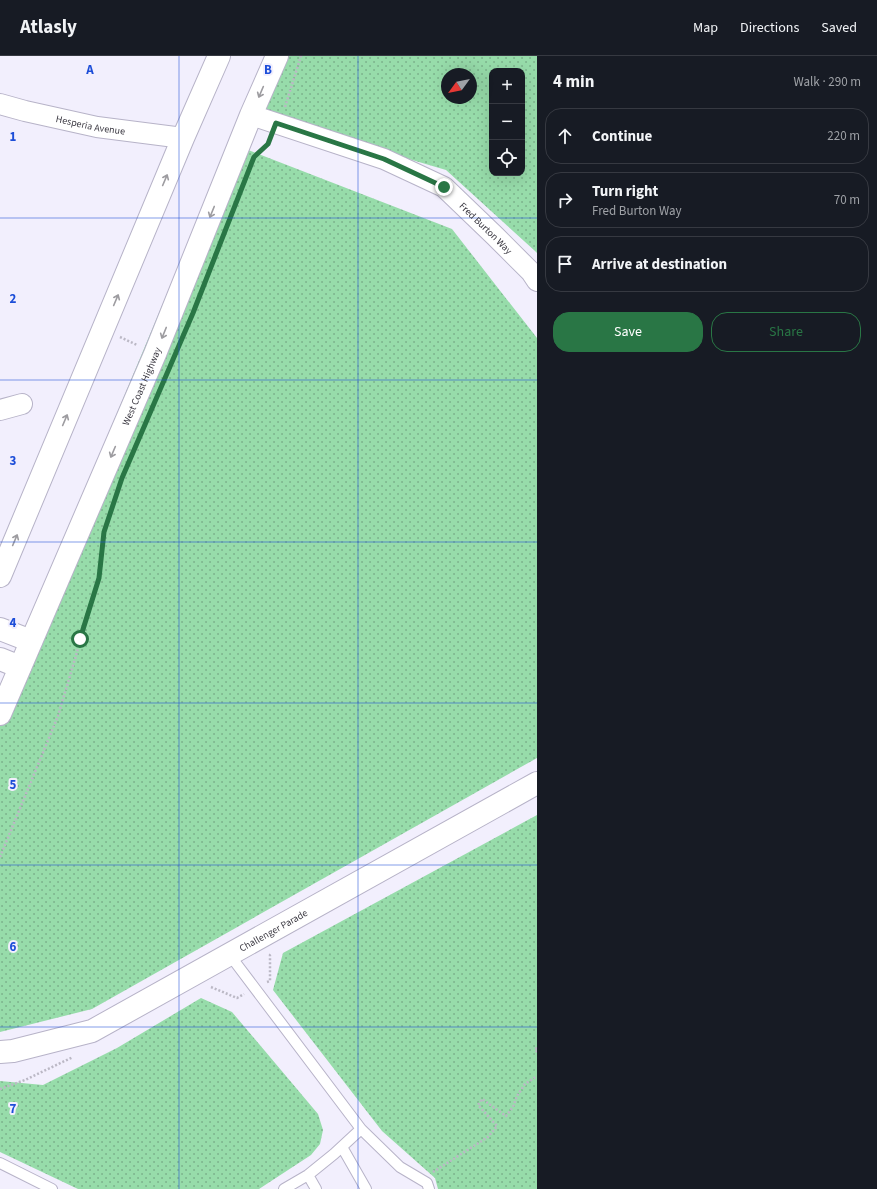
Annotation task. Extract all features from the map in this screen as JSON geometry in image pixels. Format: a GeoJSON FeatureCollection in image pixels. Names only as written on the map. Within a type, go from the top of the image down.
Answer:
{"type":"FeatureCollection","features":[{"type":"Feature","properties":{"kind":"main road"},"geometry":{"type":"LineString","coordinates":[[0,576],[183,138],[219,56]]}},
{"type":"Feature","properties":{"kind":"main road","name":"West Coast Highway"},"geometry":{"type":"LineString","coordinates":[[0,714],[155,354],[251,115],[277,56]]}},
{"type":"Feature","properties":{"kind":"main road"},"geometry":{"type":"LineString","coordinates":[[0,629],[31,641]]}},
{"type":"Feature","properties":{"kind":"main road"},"geometry":{"type":"LineString","coordinates":[[0,659],[20,667]]}},
{"type":"Feature","properties":{"kind":"main road","name":"Challenger Parade"},"geometry":{"type":"LineString","coordinates":[[0,1052],[13,1051],[92,1031],[537,783]]}},
{"type":"Feature","properties":{"kind":"street","name":"Hesperia Avenue"},"geometry":{"type":"LineString","coordinates":[[0,104],[25,112],[97,127],[183,138]]}},
{"type":"Feature","properties":{"kind":"street","name":"Fred Burton Way"},"geometry":{"type":"LineString","coordinates":[[251,115],[384,159],[444,187],[531,272],[537,281]]}},
{"type":"Feature","properties":{"kind":"street"},"geometry":{"type":"LineString","coordinates":[[0,410],[22,404]]}},
{"type":"Feature","properties":{"kind":"lane"},"geometry":{"type":"LineString","coordinates":[[229,954],[361,1129],[400,1167],[427,1183],[429,1189]]}},
{"type":"Feature","properties":{"kind":"lane"},"geometry":{"type":"LineString","coordinates":[[284,1189],[308,1175],[361,1129]]}},
{"type":"Feature","properties":{"kind":"lane"},"geometry":{"type":"LineString","coordinates":[[342,1147],[366,1189]]}},
{"type":"Feature","properties":{"kind":"lane"},"geometry":{"type":"LineString","coordinates":[[0,1162],[52,1189]]}},
{"type":"Feature","properties":{"kind":"lane"},"geometry":{"type":"LineString","coordinates":[[308,1175],[316,1189]]}},
{"type":"Feature","properties":{"kind":"path"},"geometry":{"type":"LineString","coordinates":[[254,157],[268,144],[276,123],[286,104],[301,56]]}},
{"type":"Feature","properties":{"kind":"path"},"geometry":{"type":"LineString","coordinates":[[0,857],[58,716],[99,578],[104,532],[115,498]]}},
{"type":"Feature","properties":{"kind":"path"},"geometry":{"type":"LineString","coordinates":[[537,1048],[535,1049],[537,1052]]}},
{"type":"Feature","properties":{"kind":"path"},"geometry":{"type":"LineString","coordinates":[[422,1179],[488,1137],[497,1126],[478,1105],[482,1099],[506,1116],[514,1107],[524,1084],[537,1076]]}},
{"type":"Feature","properties":{"kind":"green space"},"geometry":{"type":"Polygon","coordinates":[[[267,56],[537,56],[537,253],[446,170],[243,110],[267,56]]]}},
{"type":"Feature","properties":{"kind":"green space"},"geometry":{"type":"Polygon","coordinates":[[[230,143],[452,229],[537,338],[537,758],[92,1009],[0,1032],[0,693],[230,143]]]}},
{"type":"Feature","properties":{"kind":"green space"},"geometry":{"type":"Polygon","coordinates":[[[537,815],[537,1189],[438,1189],[435,1178],[382,1131],[273,990],[283,953],[537,815]]]}},
{"type":"Feature","properties":{"kind":"green space"},"geometry":{"type":"Polygon","coordinates":[[[201,998],[232,1012],[318,1114],[323,1130],[320,1144],[311,1155],[259,1189],[78,1189],[0,1152],[0,1081],[43,1085],[117,1048],[201,998]]]}},
{"type":"Feature","properties":{"kind":"route"},"geometry":{"type":"LineString","coordinates":[[80,639],[99,578],[104,532],[122,478],[193,313],[254,157],[268,144],[276,123],[384,159],[444,187]]}}]}
